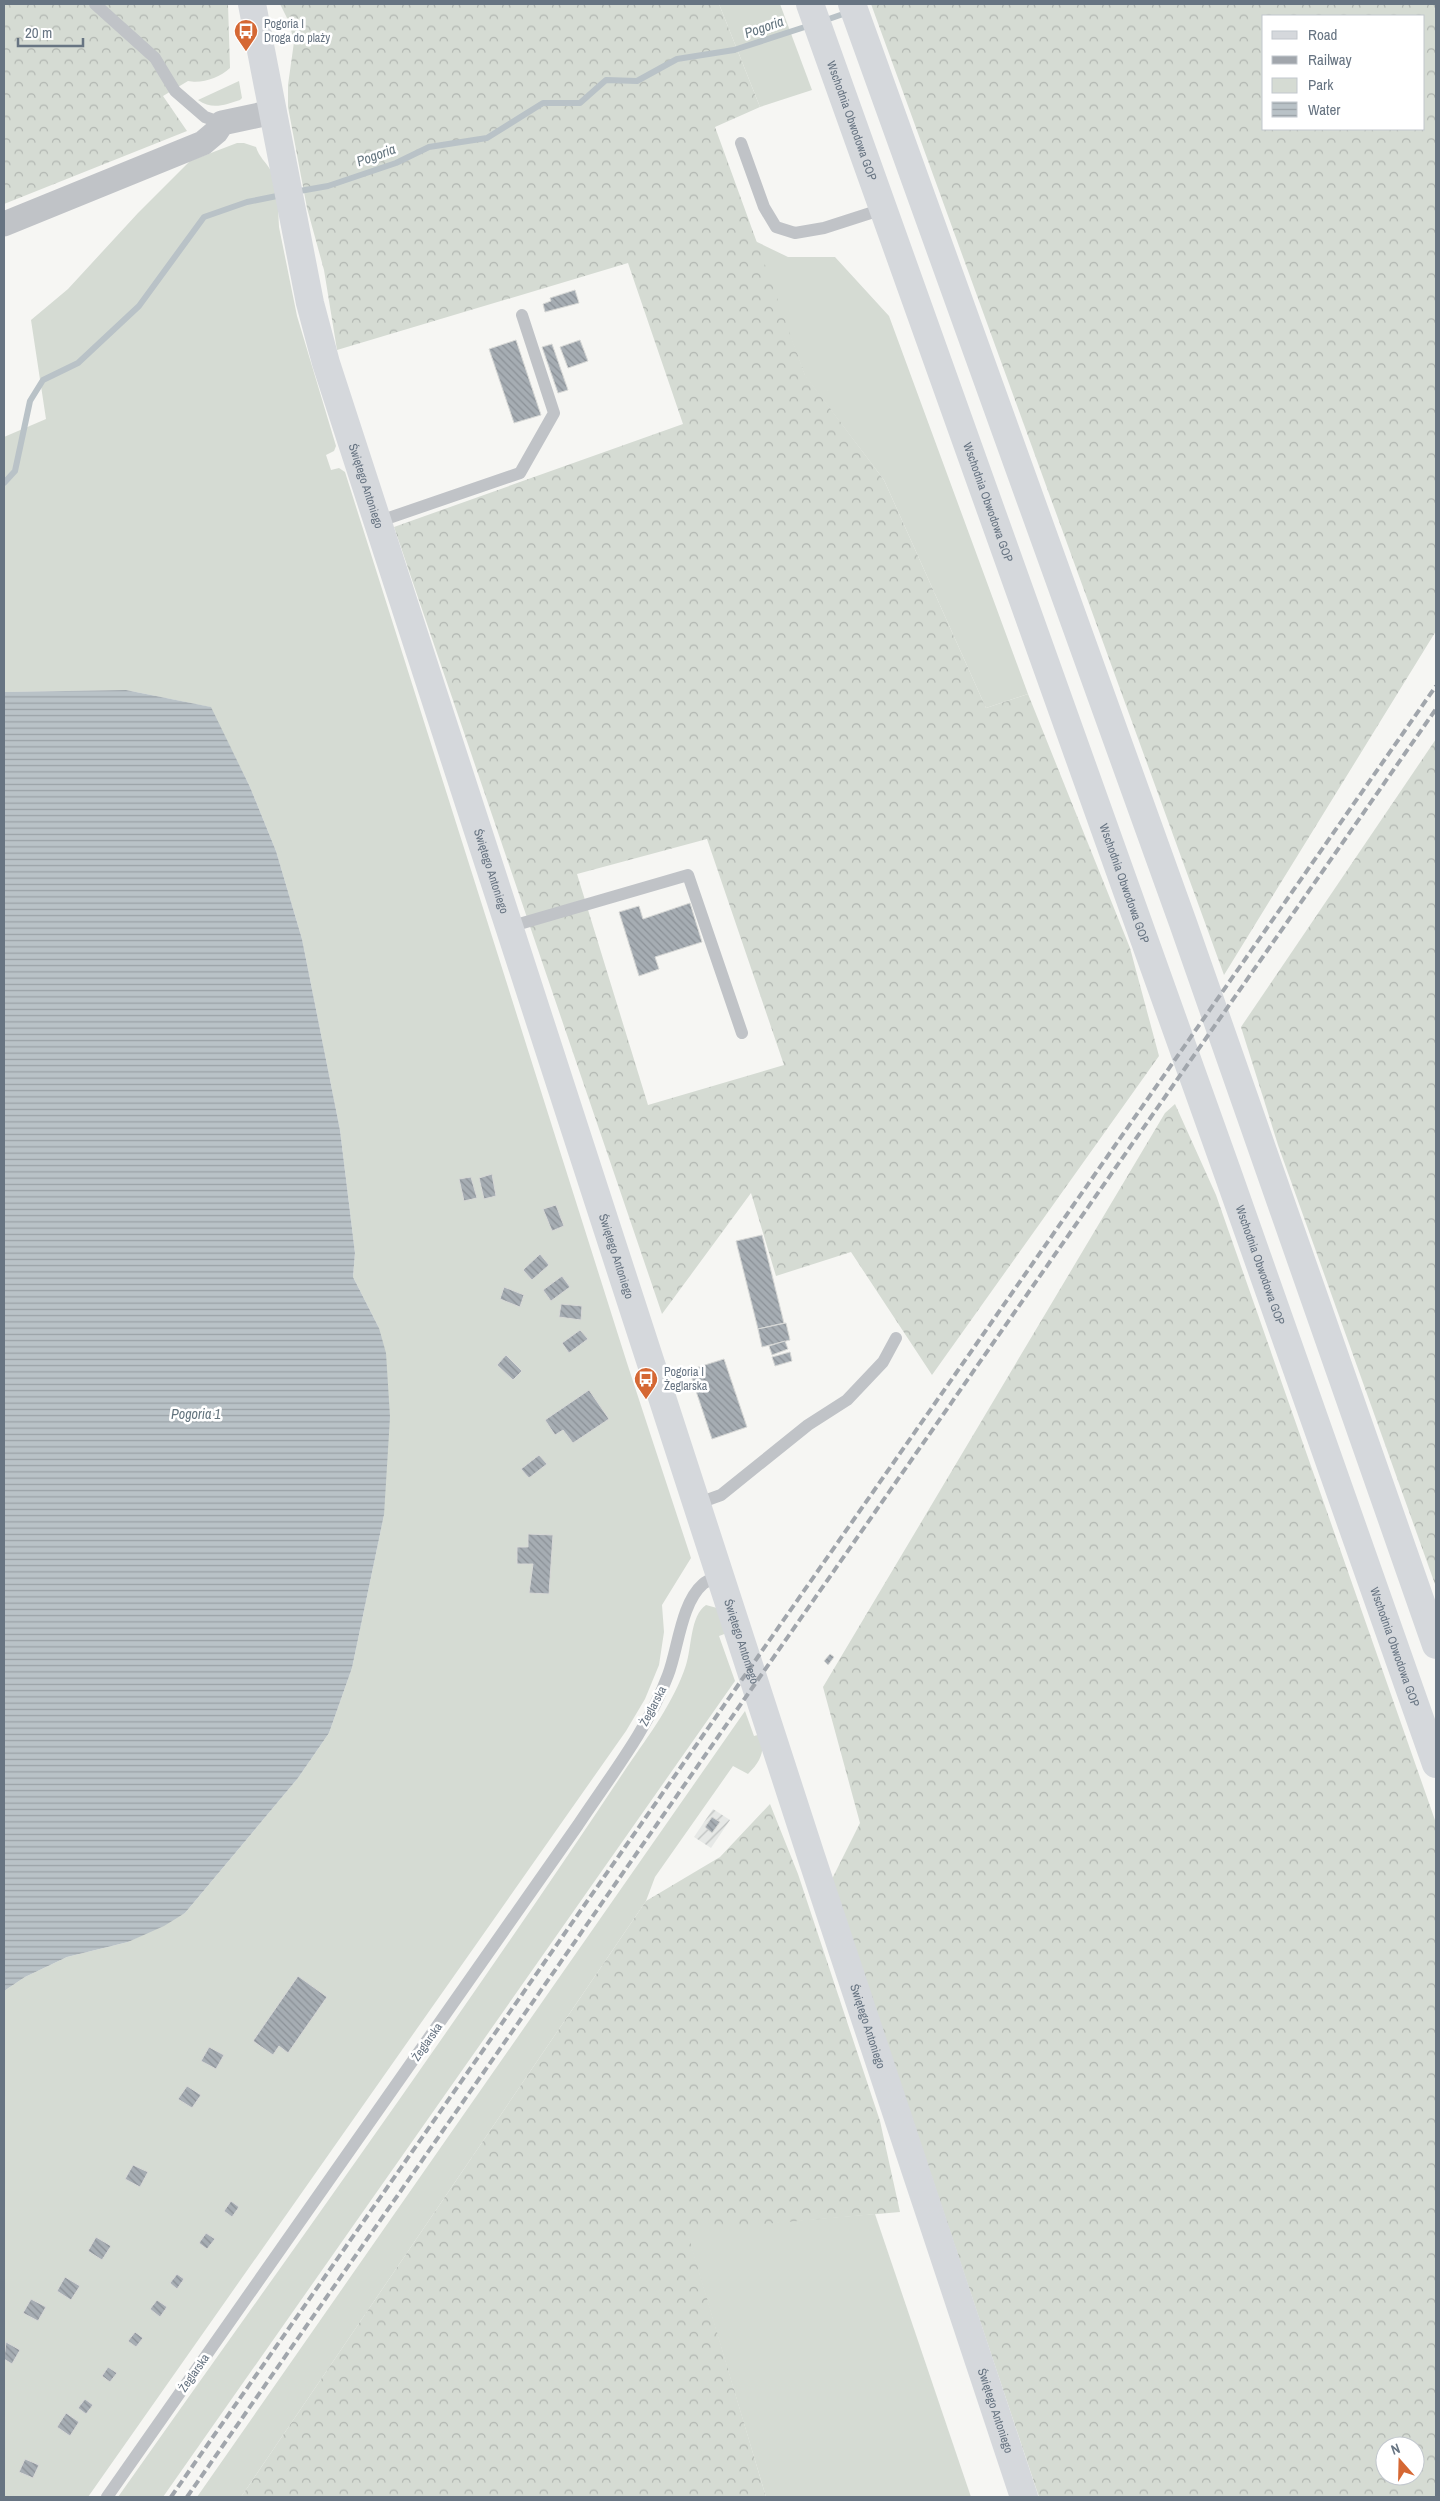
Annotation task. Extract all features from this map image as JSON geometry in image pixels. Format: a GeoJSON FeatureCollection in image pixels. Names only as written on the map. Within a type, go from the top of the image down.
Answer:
{"type":"FeatureCollection","features":[{"type":"Feature","properties":{"kind":"main road","name":"Świętego Antoniego"},"geometry":{"type":"LineString","coordinates":[[252,4],[317,332],[696,1504],[1024,2497]]}},
{"type":"Feature","properties":{"kind":"main road","name":"Wschodnia Obwodowa GOP"},"geometry":{"type":"LineString","coordinates":[[810,4],[1228,1174],[1436,1764]]}},
{"type":"Feature","properties":{"kind":"main road"},"geometry":{"type":"LineString","coordinates":[[852,4],[1183,923],[1436,1645]]}},
{"type":"Feature","properties":{"kind":"street"},"geometry":{"type":"LineString","coordinates":[[4,224],[203,143],[212,136],[222,123],[273,112]]}},
{"type":"Feature","properties":{"kind":"lane"},"geometry":{"type":"LineString","coordinates":[[95,4],[156,58],[175,91],[205,117],[222,123]]}},
{"type":"Feature","properties":{"kind":"lane"},"geometry":{"type":"LineString","coordinates":[[741,143],[764,207],[776,227],[795,233],[824,228],[883,209]]}},
{"type":"Feature","properties":{"kind":"lane"},"geometry":{"type":"LineString","coordinates":[[377,522],[520,473],[554,413],[522,315]]}},
{"type":"Feature","properties":{"kind":"lane"},"geometry":{"type":"LineString","coordinates":[[509,927],[688,875],[742,1033]]}},
{"type":"Feature","properties":{"kind":"lane"},"geometry":{"type":"LineString","coordinates":[[696,1504],[721,1495],[808,1425],[847,1400],[883,1362],[896,1338]]}},
{"type":"Feature","properties":{"kind":"lane","name":"Żeglarska"},"geometry":{"type":"LineString","coordinates":[[107,2497],[578,1825],[636,1736],[662,1691],[675,1656],[690,1601],[701,1585],[720,1577]]}},
{"type":"Feature","properties":{"kind":"shaded area"},"geometry":{"type":"Polygon","coordinates":[[[713,1809],[730,1820],[711,1848],[694,1837],[713,1809]]]}},
{"type":"Feature","properties":{"kind":"green space"},"geometry":{"type":"Polygon","coordinates":[[[4,4],[228,4],[230,68],[221,75],[210,79],[199,82],[188,81],[163,96],[187,131],[4,204],[4,4]]]}},
{"type":"Feature","properties":{"kind":"green space"},"geometry":{"type":"Polygon","coordinates":[[[280,4],[719,4],[760,107],[715,127],[805,375],[884,480],[986,708],[1028,694],[1130,948],[1159,1056],[932,1375],[851,1252],[776,1276],[751,1193],[662,1314],[394,527],[683,424],[628,263],[337,350],[324,270],[307,208],[288,107],[288,85],[294,42],[289,22],[280,4]],[[707,839],[577,874],[648,1105],[784,1065],[707,839]]]}},
{"type":"Feature","properties":{"kind":"green space"},"geometry":{"type":"Polygon","coordinates":[[[719,4],[780,4],[812,90],[760,107],[719,4]]]}},
{"type":"Feature","properties":{"kind":"green space"},"geometry":{"type":"Polygon","coordinates":[[[871,4],[1436,4],[1436,631],[1224,975],[871,4]]]}},
{"type":"Feature","properties":{"kind":"green space"},"geometry":{"type":"Polygon","coordinates":[[[239,81],[242,98],[240,100],[213,106],[198,100],[239,81]]]}},
{"type":"Feature","properties":{"kind":"green space"},"geometry":{"type":"Polygon","coordinates":[[[237,143],[256,147],[274,177],[278,199],[279,227],[297,316],[336,446],[334,451],[326,455],[331,470],[339,468],[345,472],[627,1363],[691,1558],[662,1605],[664,1632],[659,1665],[645,1699],[626,1731],[88,2497],[4,2497],[4,1991],[25,1977],[67,1957],[128,1942],[185,1913],[298,1778],[329,1733],[352,1668],[384,1515],[379,1328],[353,1277],[355,1253],[340,1130],[302,939],[276,851],[250,787],[210,707],[126,690],[4,692],[4,437],[46,419],[31,320],[68,289],[138,213],[190,161],[237,143]]]}},
{"type":"Feature","properties":{"kind":"green space"},"geometry":{"type":"Polygon","coordinates":[[[755,241],[788,257],[835,257],[889,316],[1028,694],[986,708],[884,480],[805,376],[755,241]]]}},
{"type":"Feature","properties":{"kind":"green space"},"geometry":{"type":"Polygon","coordinates":[[[1436,739],[1436,1587],[1278,1145],[1241,1027],[1436,739]]]}},
{"type":"Feature","properties":{"kind":"green space"},"geometry":{"type":"Polygon","coordinates":[[[1175,1104],[1216,1195],[1436,1823],[1436,2497],[1039,2497],[832,1879],[860,1823],[823,1687],[1165,1113],[1175,1104]]]}},
{"type":"Feature","properties":{"kind":"green space"},"geometry":{"type":"Polygon","coordinates":[[[706,1605],[717,1608],[727,1633],[719,1636],[735,1681],[163,2497],[118,2497],[439,2043],[652,1730],[668,1705],[681,1679],[688,1658],[694,1624],[697,1616],[706,1605]]]}},
{"type":"Feature","properties":{"kind":"green space"},"geometry":{"type":"Polygon","coordinates":[[[745,1711],[754,1736],[761,1734],[762,1751],[756,1765],[748,1774],[733,1766],[655,1877],[646,1901],[241,2497],[197,2497],[745,1711]]]}},
{"type":"Feature","properties":{"kind":"green space"},"geometry":{"type":"Polygon","coordinates":[[[770,1804],[798,1874],[880,2121],[900,2212],[687,2231],[766,2497],[241,2497],[646,1901],[720,1857],[770,1804]]]}},
{"type":"Feature","properties":{"kind":"green space"},"geometry":{"type":"Polygon","coordinates":[[[875,2214],[971,2497],[766,2497],[686,2230],[875,2214]]]}},
{"type":"Feature","properties":{"kind":"water","name":"Pogoria 1"},"geometry":{"type":"Polygon","coordinates":[[[126,690],[211,707],[250,787],[276,851],[302,939],[340,1130],[355,1253],[353,1277],[379,1328],[386,1353],[390,1417],[384,1515],[352,1668],[329,1733],[298,1778],[185,1913],[164,1926],[128,1942],[67,1957],[25,1977],[4,1991],[4,692],[126,690]]]}},
{"type":"Feature","properties":{"kind":"building"},"geometry":{"type":"Polygon","coordinates":[[[575,290],[579,303],[545,312],[543,304],[551,301],[550,298],[575,290]]]}},
{"type":"Feature","properties":{"kind":"building"},"geometry":{"type":"Polygon","coordinates":[[[516,340],[541,415],[514,423],[489,349],[516,340]]]}},
{"type":"Feature","properties":{"kind":"building"},"geometry":{"type":"Polygon","coordinates":[[[580,340],[588,361],[568,368],[560,347],[580,340]]]}},
{"type":"Feature","properties":{"kind":"building"},"geometry":{"type":"Polygon","coordinates":[[[552,344],[568,390],[558,393],[542,347],[552,344]]]}},
{"type":"Feature","properties":{"kind":"building"},"geometry":{"type":"Polygon","coordinates":[[[690,903],[702,942],[655,957],[659,969],[639,976],[619,912],[639,906],[643,919],[690,903]]]}},
{"type":"Feature","properties":{"kind":"building"},"geometry":{"type":"Polygon","coordinates":[[[492,1174],[496,1196],[484,1199],[479,1178],[492,1174]]]}},
{"type":"Feature","properties":{"kind":"building"},"geometry":{"type":"Polygon","coordinates":[[[471,1177],[477,1198],[464,1201],[459,1179],[471,1177]]]}},
{"type":"Feature","properties":{"kind":"building"},"geometry":{"type":"Polygon","coordinates":[[[556,1205],[564,1226],[552,1231],[543,1209],[556,1205]]]}},
{"type":"Feature","properties":{"kind":"building"},"geometry":{"type":"Polygon","coordinates":[[[762,1235],[784,1323],[758,1329],[736,1241],[762,1235]]]}},
{"type":"Feature","properties":{"kind":"building"},"geometry":{"type":"Polygon","coordinates":[[[540,1254],[549,1265],[532,1280],[523,1270],[540,1254]]]}},
{"type":"Feature","properties":{"kind":"building"},"geometry":{"type":"Polygon","coordinates":[[[562,1276],[570,1287],[551,1301],[543,1290],[562,1276]]]}},
{"type":"Feature","properties":{"kind":"building"},"geometry":{"type":"Polygon","coordinates":[[[504,1287],[524,1295],[520,1307],[500,1299],[504,1287]]]}},
{"type":"Feature","properties":{"kind":"building"},"geometry":{"type":"Polygon","coordinates":[[[561,1304],[582,1306],[581,1320],[559,1317],[561,1304]]]}},
{"type":"Feature","properties":{"kind":"building"},"geometry":{"type":"Polygon","coordinates":[[[786,1323],[790,1340],[762,1347],[758,1329],[786,1323]]]}},
{"type":"Feature","properties":{"kind":"building"},"geometry":{"type":"Polygon","coordinates":[[[580,1330],[588,1339],[569,1353],[562,1343],[580,1330]]]}},
{"type":"Feature","properties":{"kind":"building"},"geometry":{"type":"Polygon","coordinates":[[[785,1341],[788,1349],[772,1355],[769,1346],[785,1341]]]}},
{"type":"Feature","properties":{"kind":"building"},"geometry":{"type":"Polygon","coordinates":[[[790,1352],[792,1361],[775,1366],[772,1357],[790,1352]]]}},
{"type":"Feature","properties":{"kind":"building"},"geometry":{"type":"Polygon","coordinates":[[[506,1355],[522,1371],[513,1380],[497,1365],[506,1355]]]}},
{"type":"Feature","properties":{"kind":"building"},"geometry":{"type":"Polygon","coordinates":[[[724,1359],[747,1427],[712,1439],[689,1370],[724,1359]]]}},
{"type":"Feature","properties":{"kind":"building"},"geometry":{"type":"Polygon","coordinates":[[[589,1390],[609,1419],[573,1443],[563,1430],[555,1435],[545,1420],[589,1390]]]}},
{"type":"Feature","properties":{"kind":"building"},"geometry":{"type":"Polygon","coordinates":[[[539,1455],[547,1464],[529,1478],[521,1469],[539,1455]]]}},
{"type":"Feature","properties":{"kind":"building"},"geometry":{"type":"Polygon","coordinates":[[[528,1534],[553,1535],[549,1594],[529,1593],[533,1564],[517,1564],[517,1547],[528,1547],[528,1534]]]}},
{"type":"Feature","properties":{"kind":"building"},"geometry":{"type":"Polygon","coordinates":[[[830,1654],[834,1657],[828,1665],[824,1661],[830,1654]]]}},
{"type":"Feature","properties":{"kind":"building"},"geometry":{"type":"Polygon","coordinates":[[[712,1817],[720,1822],[712,1833],[705,1827],[712,1817]]]}},
{"type":"Feature","properties":{"kind":"building"},"geometry":{"type":"Polygon","coordinates":[[[298,1976],[327,1997],[288,2053],[279,2046],[273,2055],[253,2041],[298,1976]]]}},
{"type":"Feature","properties":{"kind":"building"},"geometry":{"type":"Polygon","coordinates":[[[209,2047],[224,2055],[216,2069],[201,2061],[209,2047]]]}},
{"type":"Feature","properties":{"kind":"building"},"geometry":{"type":"Polygon","coordinates":[[[187,2086],[201,2095],[192,2108],[178,2099],[187,2086]]]}},
{"type":"Feature","properties":{"kind":"building"},"geometry":{"type":"Polygon","coordinates":[[[133,2165],[148,2172],[140,2187],[125,2179],[133,2165]]]}},
{"type":"Feature","properties":{"kind":"building"},"geometry":{"type":"Polygon","coordinates":[[[231,2201],[239,2207],[232,2217],[224,2211],[231,2201]]]}},
{"type":"Feature","properties":{"kind":"building"},"geometry":{"type":"Polygon","coordinates":[[[206,2233],[215,2239],[207,2249],[199,2243],[206,2233]]]}},
{"type":"Feature","properties":{"kind":"building"},"geometry":{"type":"Polygon","coordinates":[[[96,2237],[111,2246],[102,2260],[88,2251],[96,2237]]]}},
{"type":"Feature","properties":{"kind":"building"},"geometry":{"type":"Polygon","coordinates":[[[177,2274],[184,2279],[177,2289],[170,2283],[177,2274]]]}},
{"type":"Feature","properties":{"kind":"building"},"geometry":{"type":"Polygon","coordinates":[[[65,2277],[80,2286],[71,2300],[57,2291],[65,2277]]]}},
{"type":"Feature","properties":{"kind":"building"},"geometry":{"type":"Polygon","coordinates":[[[31,2299],[46,2307],[38,2321],[23,2313],[31,2299]]]}},
{"type":"Feature","properties":{"kind":"building"},"geometry":{"type":"Polygon","coordinates":[[[157,2300],[167,2307],[160,2317],[150,2309],[157,2300]]]}},
{"type":"Feature","properties":{"kind":"building"},"geometry":{"type":"Polygon","coordinates":[[[135,2332],[143,2338],[136,2347],[128,2341],[135,2332]]]}},
{"type":"Feature","properties":{"kind":"building"},"geometry":{"type":"Polygon","coordinates":[[[6,2342],[20,2350],[12,2364],[4,2359],[6,2342]]]}},
{"type":"Feature","properties":{"kind":"building"},"geometry":{"type":"Polygon","coordinates":[[[108,2367],[117,2373],[110,2382],[102,2376],[108,2367]]]}},
{"type":"Feature","properties":{"kind":"building"},"geometry":{"type":"Polygon","coordinates":[[[85,2399],[93,2405],[86,2414],[78,2408],[85,2399]]]}},
{"type":"Feature","properties":{"kind":"building"},"geometry":{"type":"Polygon","coordinates":[[[66,2413],[79,2422],[70,2436],[57,2427],[66,2413]]]}},
{"type":"Feature","properties":{"kind":"building"},"geometry":{"type":"Polygon","coordinates":[[[25,2459],[39,2465],[33,2478],[19,2472],[25,2459]]]}},
{"type":"Feature","properties":{"kind":"waterway","name":"Pogoria"},"geometry":{"type":"LineString","coordinates":[[823,21],[849,12]]}},
{"type":"Feature","properties":{"kind":"waterway","name":"Pogoria"},"geometry":{"type":"LineString","coordinates":[[294,192],[328,186],[396,163],[429,147],[487,138],[543,103],[580,103],[606,80],[637,81],[677,59],[734,50],[811,25]]}},
{"type":"Feature","properties":{"kind":"waterway","name":"Pogoria"},"geometry":{"type":"LineString","coordinates":[[4,483],[15,471],[30,401],[43,380],[78,363],[139,306],[204,217],[247,202],[282,195]]}},
{"type":"Feature","properties":{"kind":"railway"},"geometry":{"type":"LineString","coordinates":[[171,2497],[1436,686]]}},
{"type":"Feature","properties":{"kind":"railway"},"geometry":{"type":"LineString","coordinates":[[187,2497],[1436,709]]}},
{"type":"Feature","properties":{"kind":"place","name":"Pogoria I Droga do plaży"},"geometry":{"type":"Point","coordinates":[246,52]}},
{"type":"Feature","properties":{"kind":"place","name":"Pogoria I Żeglarska"},"geometry":{"type":"Point","coordinates":[646,1400]}}]}
